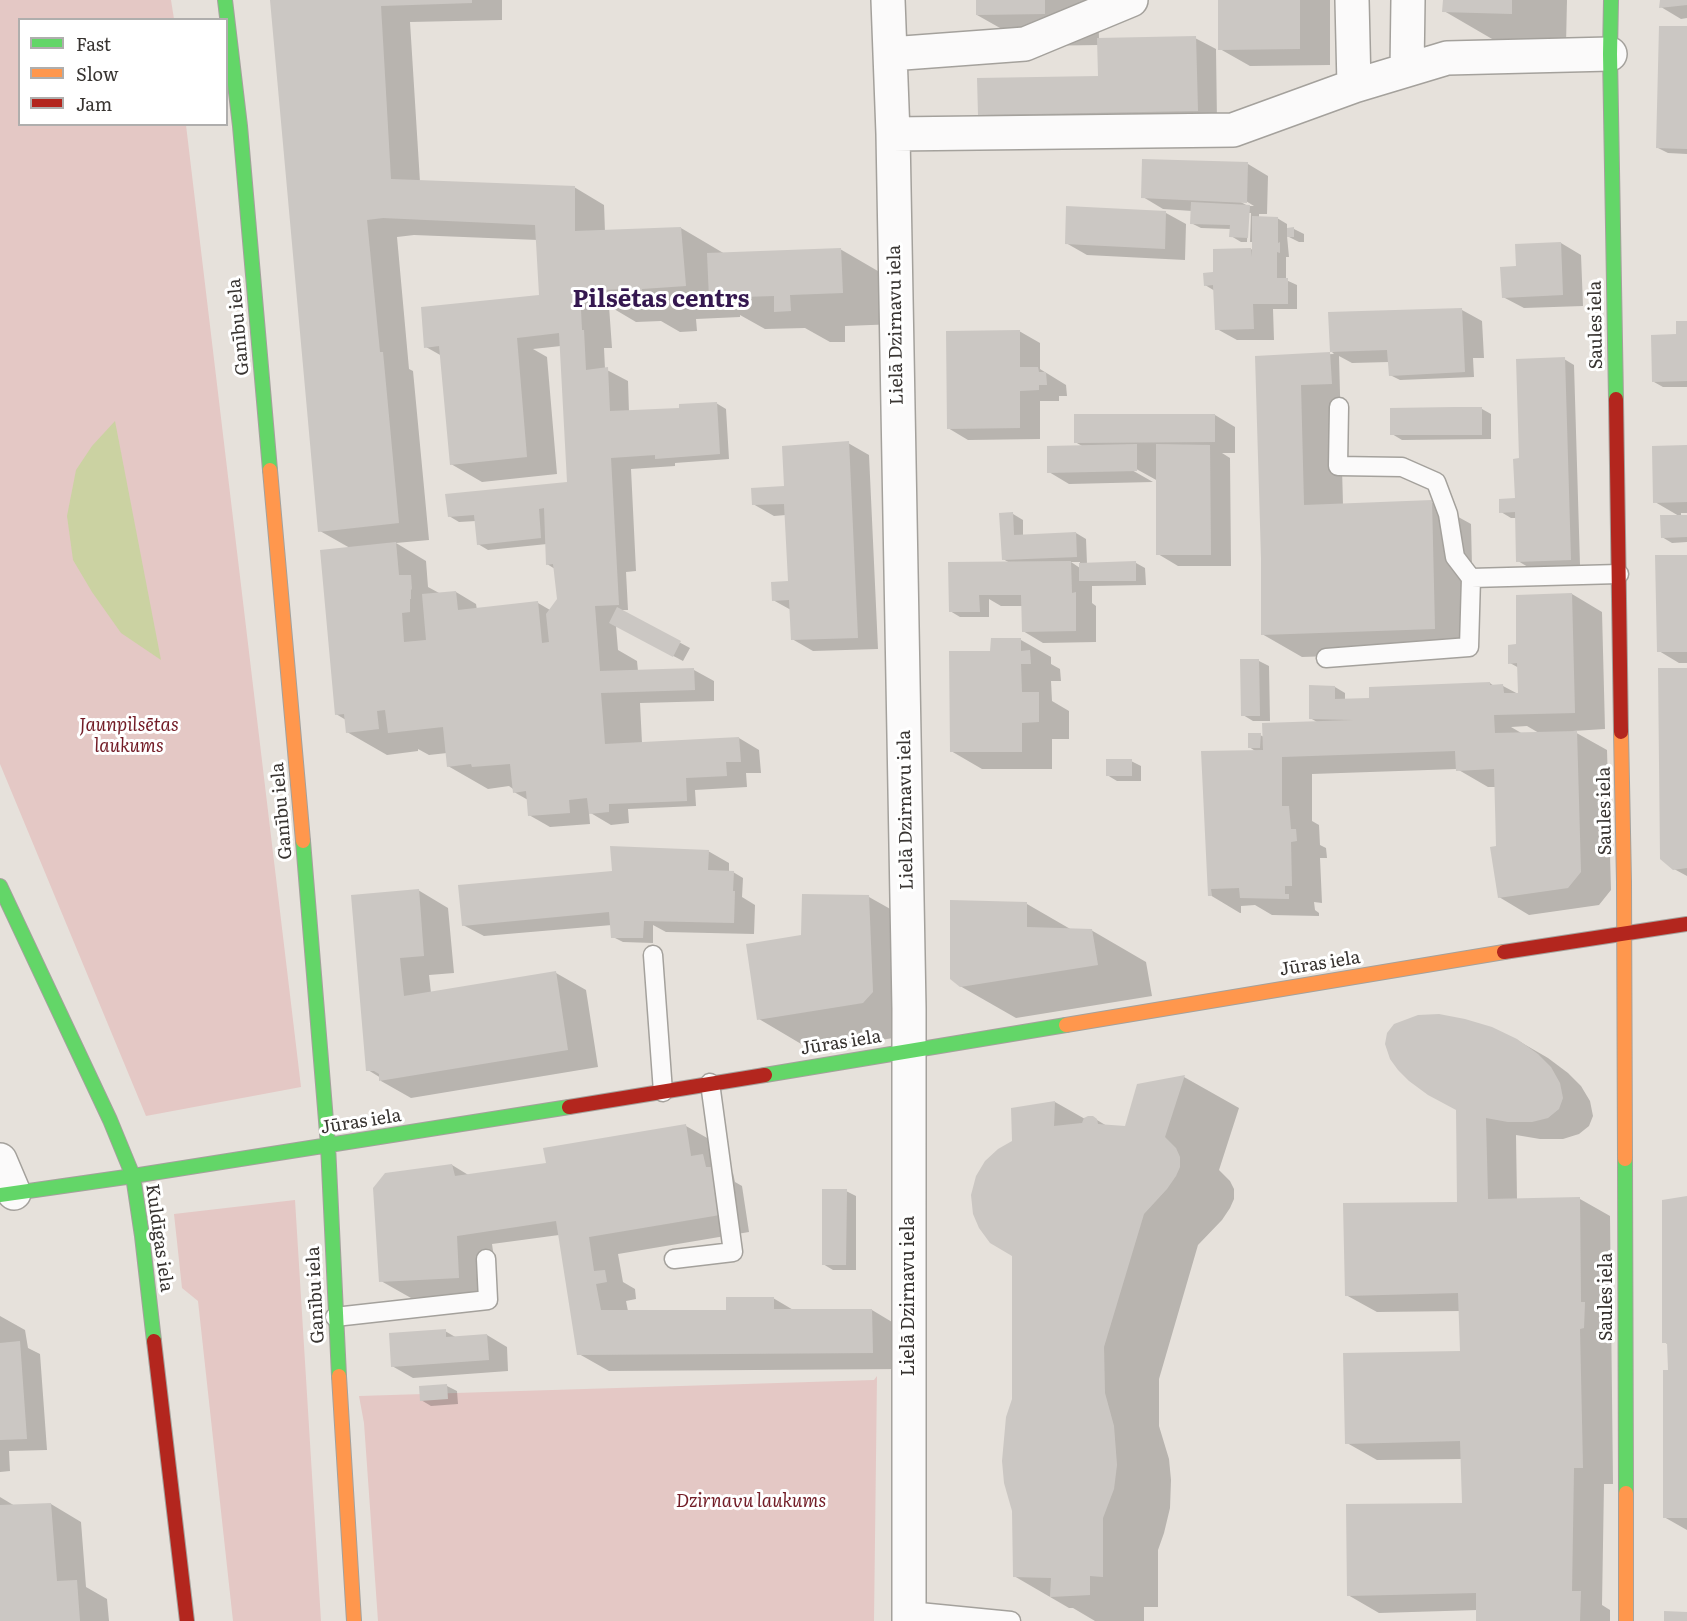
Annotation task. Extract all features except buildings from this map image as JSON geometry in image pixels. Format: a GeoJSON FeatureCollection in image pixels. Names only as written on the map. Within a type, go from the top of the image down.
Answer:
{"type":"FeatureCollection","features":[{"type":"Feature","properties":{"kind":"street","name":"Ganību iela"},"geometry":{"type":"LineString","coordinates":[[225,0],[227,18]]}},
{"type":"Feature","properties":{"kind":"street","name":"Lielā Dzirnavu iela"},"geometry":{"type":"LineString","coordinates":[[888,0],[909,1050],[909,1616]]}},
{"type":"Feature","properties":{"kind":"street"},"geometry":{"type":"LineString","coordinates":[[890,54],[1025,44],[1131,0]]}},
{"type":"Feature","properties":{"kind":"street"},"geometry":{"type":"LineString","coordinates":[[1353,0],[1354,86]]}},
{"type":"Feature","properties":{"kind":"street"},"geometry":{"type":"LineString","coordinates":[[1407,70],[1408,0]]}},
{"type":"Feature","properties":{"kind":"street","name":"Saules iela"},"geometry":{"type":"LineString","coordinates":[[1611,0],[1623,933],[1626,1621]]}},
{"type":"Feature","properties":{"kind":"street","name":"Ganību iela"},"geometry":{"type":"LineString","coordinates":[[228,25],[240,126],[323,1071],[335,1317],[354,1621]]}},
{"type":"Feature","properties":{"kind":"street"},"geometry":{"type":"LineString","coordinates":[[892,134],[1229,131],[1354,86],[1448,58],[1610,54]]}},
{"type":"Feature","properties":{"kind":"street","name":"Kuldīgas iela"},"geometry":{"type":"LineString","coordinates":[[0,886],[110,1120],[132,1176],[142,1236],[187,1621]]}},
{"type":"Feature","properties":{"kind":"street","name":"Jūras iela"},"geometry":{"type":"LineString","coordinates":[[7,1194],[663,1092],[1687,924]]}},
{"type":"Feature","properties":{"kind":"street"},"geometry":{"type":"LineString","coordinates":[[0,1160],[7,1194]]}},
{"type":"Feature","properties":{"kind":"lane"},"geometry":{"type":"LineString","coordinates":[[1326,658],[1469,647],[1471,578],[1455,557],[1448,514],[1436,482],[1401,467],[1338,466],[1339,407]]}},
{"type":"Feature","properties":{"kind":"lane"},"geometry":{"type":"LineString","coordinates":[[1471,578],[1618,574]]}},
{"type":"Feature","properties":{"kind":"lane"},"geometry":{"type":"LineString","coordinates":[[653,955],[663,1092]]}},
{"type":"Feature","properties":{"kind":"lane"},"geometry":{"type":"LineString","coordinates":[[674,1259],[733,1252],[710,1083]]}},
{"type":"Feature","properties":{"kind":"lane"},"geometry":{"type":"LineString","coordinates":[[335,1317],[488,1300],[486,1259]]}},
{"type":"Feature","properties":{"kind":"lane"},"geometry":{"type":"LineString","coordinates":[[909,1616],[1011,1621]]}},
{"type":"Feature","properties":{"kind":"green space","name":"Jaunpilsētas laukums"},"geometry":{"type":"Polygon","coordinates":[[[0,0],[171,0],[174,18],[18,18],[18,126],[186,126],[301,1087],[146,1116],[0,764],[0,0]]]}},
{"type":"Feature","properties":{"kind":"green space"},"geometry":{"type":"Polygon","coordinates":[[[295,1200],[321,1621],[233,1621],[198,1301],[182,1288],[174,1214],[295,1200]]]}},
{"type":"Feature","properties":{"kind":"green space","name":"Dzirnavu laukums"},"geometry":{"type":"Polygon","coordinates":[[[877,1376],[874,1621],[378,1621],[364,1423],[359,1396],[874,1380],[877,1376]]]}},
{"type":"Feature","properties":{"kind":"shaded area"},"geometry":{"type":"Polygon","coordinates":[[[115,421],[161,660],[121,633],[73,560],[67,516],[76,470],[92,446],[115,421]]]}},
{"type":"Feature","properties":{"kind":"traffic: fast"},"geometry":{"type":"LineString","coordinates":[[225,0],[227,18]]}},
{"type":"Feature","properties":{"kind":"traffic: fast"},"geometry":{"type":"LineString","coordinates":[[1611,0],[1616,399]]}},
{"type":"Feature","properties":{"kind":"traffic: fast"},"geometry":{"type":"LineString","coordinates":[[228,25],[240,126],[270,470]]}},
{"type":"Feature","properties":{"kind":"traffic: fast"},"geometry":{"type":"LineString","coordinates":[[303,841],[328,1145],[339,1376]]}},
{"type":"Feature","properties":{"kind":"traffic: fast"},"geometry":{"type":"LineString","coordinates":[[0,886],[110,1120],[133,1176],[154,1341]]}},
{"type":"Feature","properties":{"kind":"traffic: fast"},"geometry":{"type":"LineString","coordinates":[[765,1075],[1066,1025]]}},
{"type":"Feature","properties":{"kind":"traffic: fast"},"geometry":{"type":"LineString","coordinates":[[0,1195],[569,1107]]}},
{"type":"Feature","properties":{"kind":"traffic: fast"},"geometry":{"type":"LineString","coordinates":[[1625,1159],[1626,1493]]}},
{"type":"Feature","properties":{"kind":"traffic: slow"},"geometry":{"type":"LineString","coordinates":[[270,470],[303,841]]}},
{"type":"Feature","properties":{"kind":"traffic: slow"},"geometry":{"type":"LineString","coordinates":[[1621,732],[1625,1159]]}},
{"type":"Feature","properties":{"kind":"traffic: slow"},"geometry":{"type":"LineString","coordinates":[[1066,1025],[1504,952]]}},
{"type":"Feature","properties":{"kind":"traffic: slow"},"geometry":{"type":"LineString","coordinates":[[339,1376],[354,1621]]}},
{"type":"Feature","properties":{"kind":"traffic: slow"},"geometry":{"type":"LineString","coordinates":[[1626,1493],[1626,1621]]}},
{"type":"Feature","properties":{"kind":"traffic: jam"},"geometry":{"type":"LineString","coordinates":[[1616,399],[1621,732]]}},
{"type":"Feature","properties":{"kind":"traffic: jam"},"geometry":{"type":"LineString","coordinates":[[1504,952],[1687,924]]}},
{"type":"Feature","properties":{"kind":"traffic: jam"},"geometry":{"type":"LineString","coordinates":[[569,1107],[765,1075]]}},
{"type":"Feature","properties":{"kind":"traffic: jam"},"geometry":{"type":"LineString","coordinates":[[154,1341],[187,1621]]}},
{"type":"Feature","properties":{"kind":"district","name":"Pilsētas centrs"},"geometry":{"type":"Point","coordinates":[661,300]}}]}
